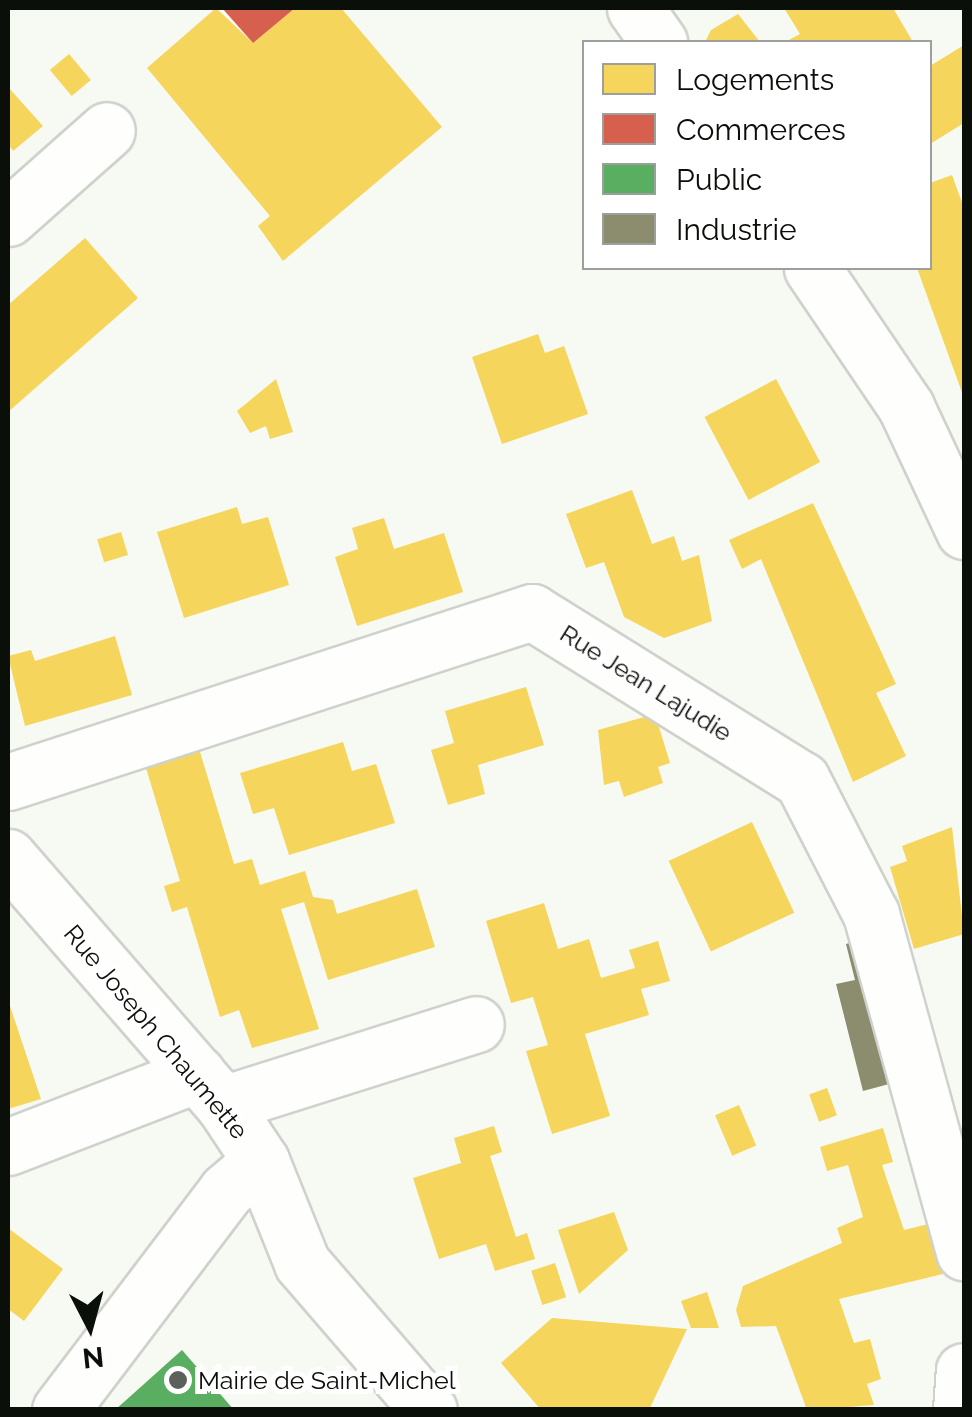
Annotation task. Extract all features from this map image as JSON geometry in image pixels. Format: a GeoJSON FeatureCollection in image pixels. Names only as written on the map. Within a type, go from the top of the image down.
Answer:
{"type":"FeatureCollection","features":[{"type":"Feature","properties":{"kind":"street"},"geometry":{"type":"LineString","coordinates":[[634,8],[657,40]]}},
{"type":"Feature","properties":{"kind":"street"},"geometry":{"type":"LineString","coordinates":[[8,218],[107,130]]}},
{"type":"Feature","properties":{"kind":"street"},"geometry":{"type":"LineString","coordinates":[[813,270],[906,407],[964,531]]}},
{"type":"Feature","properties":{"kind":"street","name":"Rue Jean Lajudie"},"geometry":{"type":"LineString","coordinates":[[8,782],[532,612],[802,780],[870,914],[964,1252]]}},
{"type":"Feature","properties":{"kind":"street","name":"Rue Joseph Chaumette"},"geometry":{"type":"LineString","coordinates":[[8,856],[210,1089],[261,1160],[302,1263],[429,1410]]}},
{"type":"Feature","properties":{"kind":"street"},"geometry":{"type":"LineString","coordinates":[[8,1147],[210,1089],[476,1024]]}},
{"type":"Feature","properties":{"kind":"street"},"geometry":{"type":"LineString","coordinates":[[60,1410],[226,1191],[261,1160]]}},
{"type":"Feature","properties":{"kind":"street"},"geometry":{"type":"LineString","coordinates":[[961,1410],[964,1370]]}},
{"type":"Feature","properties":{"kind":"building: Logements"},"geometry":{"type":"Polygon","coordinates":[[[216,8],[253,43],[295,8],[341,8],[442,127],[283,261],[258,226],[270,216],[147,68],[216,8]]]}},
{"type":"Feature","properties":{"kind":"building: Logements"},"geometry":{"type":"Polygon","coordinates":[[[784,8],[893,8],[912,40],[789,40],[800,34],[784,8]]]}},
{"type":"Feature","properties":{"kind":"building: Logements"},"geometry":{"type":"Polygon","coordinates":[[[738,14],[758,40],[706,40],[711,30],[738,14]]]}},
{"type":"Feature","properties":{"kind":"building: Logements"},"geometry":{"type":"Polygon","coordinates":[[[964,45],[964,123],[932,143],[932,65],[964,45]]]}},
{"type":"Feature","properties":{"kind":"building: Logements"},"geometry":{"type":"Polygon","coordinates":[[[69,54],[91,80],[72,96],[50,70],[69,54]]]}},
{"type":"Feature","properties":{"kind":"building: Logements"},"geometry":{"type":"Polygon","coordinates":[[[8,87],[43,126],[13,151],[8,144],[8,87]]]}},
{"type":"Feature","properties":{"kind":"building: Logements"},"geometry":{"type":"Polygon","coordinates":[[[952,175],[964,208],[964,398],[918,270],[932,270],[932,182],[952,175]]]}},
{"type":"Feature","properties":{"kind":"building: Logements"},"geometry":{"type":"Polygon","coordinates":[[[85,238],[138,298],[8,412],[8,305],[85,238]]]}},
{"type":"Feature","properties":{"kind":"building: Logements"},"geometry":{"type":"Polygon","coordinates":[[[538,334],[545,353],[564,346],[588,414],[502,444],[472,357],[538,334]]]}},
{"type":"Feature","properties":{"kind":"building: Logements"},"geometry":{"type":"Polygon","coordinates":[[[276,379],[293,432],[270,439],[266,426],[250,433],[237,411],[276,379]]]}},
{"type":"Feature","properties":{"kind":"building: Logements"},"geometry":{"type":"Polygon","coordinates":[[[776,379],[820,462],[749,500],[704,417],[776,379]]]}},
{"type":"Feature","properties":{"kind":"building: Logements"},"geometry":{"type":"Polygon","coordinates":[[[632,490],[652,544],[674,536],[682,561],[699,555],[712,621],[664,638],[624,617],[604,562],[586,568],[566,514],[632,490]]]}},
{"type":"Feature","properties":{"kind":"building: Logements"},"geometry":{"type":"Polygon","coordinates":[[[813,503],[896,684],[876,693],[906,756],[853,782],[761,559],[742,569],[729,540],[813,503]]]}},
{"type":"Feature","properties":{"kind":"building: Logements"},"geometry":{"type":"Polygon","coordinates":[[[237,507],[242,524],[268,517],[289,585],[184,618],[157,532],[237,507]]]}},
{"type":"Feature","properties":{"kind":"building: Logements"},"geometry":{"type":"Polygon","coordinates":[[[384,518],[394,549],[444,533],[463,592],[357,626],[335,557],[358,549],[352,528],[384,518]]]}},
{"type":"Feature","properties":{"kind":"building: Logements"},"geometry":{"type":"Polygon","coordinates":[[[121,532],[128,555],[104,562],[97,539],[121,532]]]}},
{"type":"Feature","properties":{"kind":"building: Logements"},"geometry":{"type":"Polygon","coordinates":[[[115,636],[132,695],[25,726],[8,656],[31,650],[35,661],[115,636]]]}},
{"type":"Feature","properties":{"kind":"building: Logements"},"geometry":{"type":"Polygon","coordinates":[[[526,687],[544,745],[478,765],[485,794],[448,805],[431,750],[454,743],[445,711],[526,687]]]}},
{"type":"Feature","properties":{"kind":"building: Logements"},"geometry":{"type":"Polygon","coordinates":[[[655,714],[670,763],[658,767],[663,783],[624,797],[619,781],[604,785],[598,730],[655,714]]]}},
{"type":"Feature","properties":{"kind":"building: Logements"},"geometry":{"type":"Polygon","coordinates":[[[197,742],[234,864],[252,859],[260,885],[305,871],[313,897],[333,900],[337,914],[417,889],[435,947],[328,980],[304,902],[281,909],[319,1029],[252,1048],[239,1010],[220,1017],[187,907],[172,912],[164,886],[180,881],[143,758],[197,742]]]}},
{"type":"Feature","properties":{"kind":"building: Logements"},"geometry":{"type":"Polygon","coordinates":[[[343,742],[352,771],[376,764],[395,823],[289,855],[274,808],[253,814],[240,773],[343,742]]]}},
{"type":"Feature","properties":{"kind":"building: Logements"},"geometry":{"type":"Polygon","coordinates":[[[752,822],[794,913],[711,952],[669,861],[752,822]]]}},
{"type":"Feature","properties":{"kind":"building: Logements"},"geometry":{"type":"Polygon","coordinates":[[[952,827],[964,934],[914,949],[890,867],[907,861],[902,846],[952,827]]]}},
{"type":"Feature","properties":{"kind":"building: Logements"},"geometry":{"type":"Polygon","coordinates":[[[544,903],[558,949],[589,939],[601,978],[635,968],[629,950],[658,941],[670,981],[641,989],[649,1015],[585,1034],[610,1116],[552,1134],[526,1051],[548,1045],[533,997],[511,1003],[486,921],[544,903]]]}},
{"type":"Feature","properties":{"kind":"building: Logements"},"geometry":{"type":"Polygon","coordinates":[[[8,1000],[41,1099],[8,1109],[8,1000]]]}},
{"type":"Feature","properties":{"kind":"building: Logements"},"geometry":{"type":"Polygon","coordinates":[[[827,1088],[837,1115],[819,1122],[809,1094],[827,1088]]]}},
{"type":"Feature","properties":{"kind":"building: Logements"},"geometry":{"type":"Polygon","coordinates":[[[739,1105],[756,1146],[732,1156],[715,1115],[739,1105]]]}},
{"type":"Feature","properties":{"kind":"building: Logements"},"geometry":{"type":"Polygon","coordinates":[[[494,1126],[502,1152],[490,1156],[516,1237],[527,1233],[535,1259],[495,1271],[486,1244],[439,1259],[413,1178],[461,1163],[454,1138],[494,1126]]]}},
{"type":"Feature","properties":{"kind":"building: Logements"},"geometry":{"type":"Polygon","coordinates":[[[883,1128],[893,1162],[882,1165],[904,1230],[940,1221],[947,1273],[839,1299],[854,1343],[870,1339],[881,1379],[867,1384],[874,1405],[807,1410],[776,1326],[741,1327],[736,1310],[743,1286],[842,1243],[837,1228],[863,1217],[848,1165],[827,1171],[820,1147],[883,1128]]]}},
{"type":"Feature","properties":{"kind":"building: Logements"},"geometry":{"type":"Polygon","coordinates":[[[614,1212],[628,1250],[579,1294],[558,1230],[614,1212]]]}},
{"type":"Feature","properties":{"kind":"building: Logements"},"geometry":{"type":"Polygon","coordinates":[[[8,1228],[63,1269],[24,1321],[8,1309],[8,1228]]]}},
{"type":"Feature","properties":{"kind":"building: Logements"},"geometry":{"type":"Polygon","coordinates":[[[555,1263],[566,1297],[542,1305],[531,1271],[555,1263]]]}},
{"type":"Feature","properties":{"kind":"building: Logements"},"geometry":{"type":"Polygon","coordinates":[[[707,1292],[719,1328],[691,1328],[681,1301],[707,1292]]]}},
{"type":"Feature","properties":{"kind":"building: Logements"},"geometry":{"type":"Polygon","coordinates":[[[552,1318],[687,1329],[649,1410],[541,1410],[501,1363],[552,1318]]]}},
{"type":"Feature","properties":{"kind":"building: Commerces"},"geometry":{"type":"Polygon","coordinates":[[[222,8],[295,8],[253,43],[222,8]]]}},
{"type":"Feature","properties":{"kind":"building: Public","name":"Mairie de Saint-Michel"},"geometry":{"type":"Polygon","coordinates":[[[182,1350],[234,1410],[115,1410],[182,1350]]]}},
{"type":"Feature","properties":{"kind":"building: Industrie"},"geometry":{"type":"Polygon","coordinates":[[[868,938],[904,1080],[863,1091],[836,984],[855,980],[846,944],[868,938]]]}},
{"type":"Feature","properties":{"kind":"place","name":"Mairie de Saint-Michel"},"geometry":{"type":"Point","coordinates":[178,1380]}}]}
